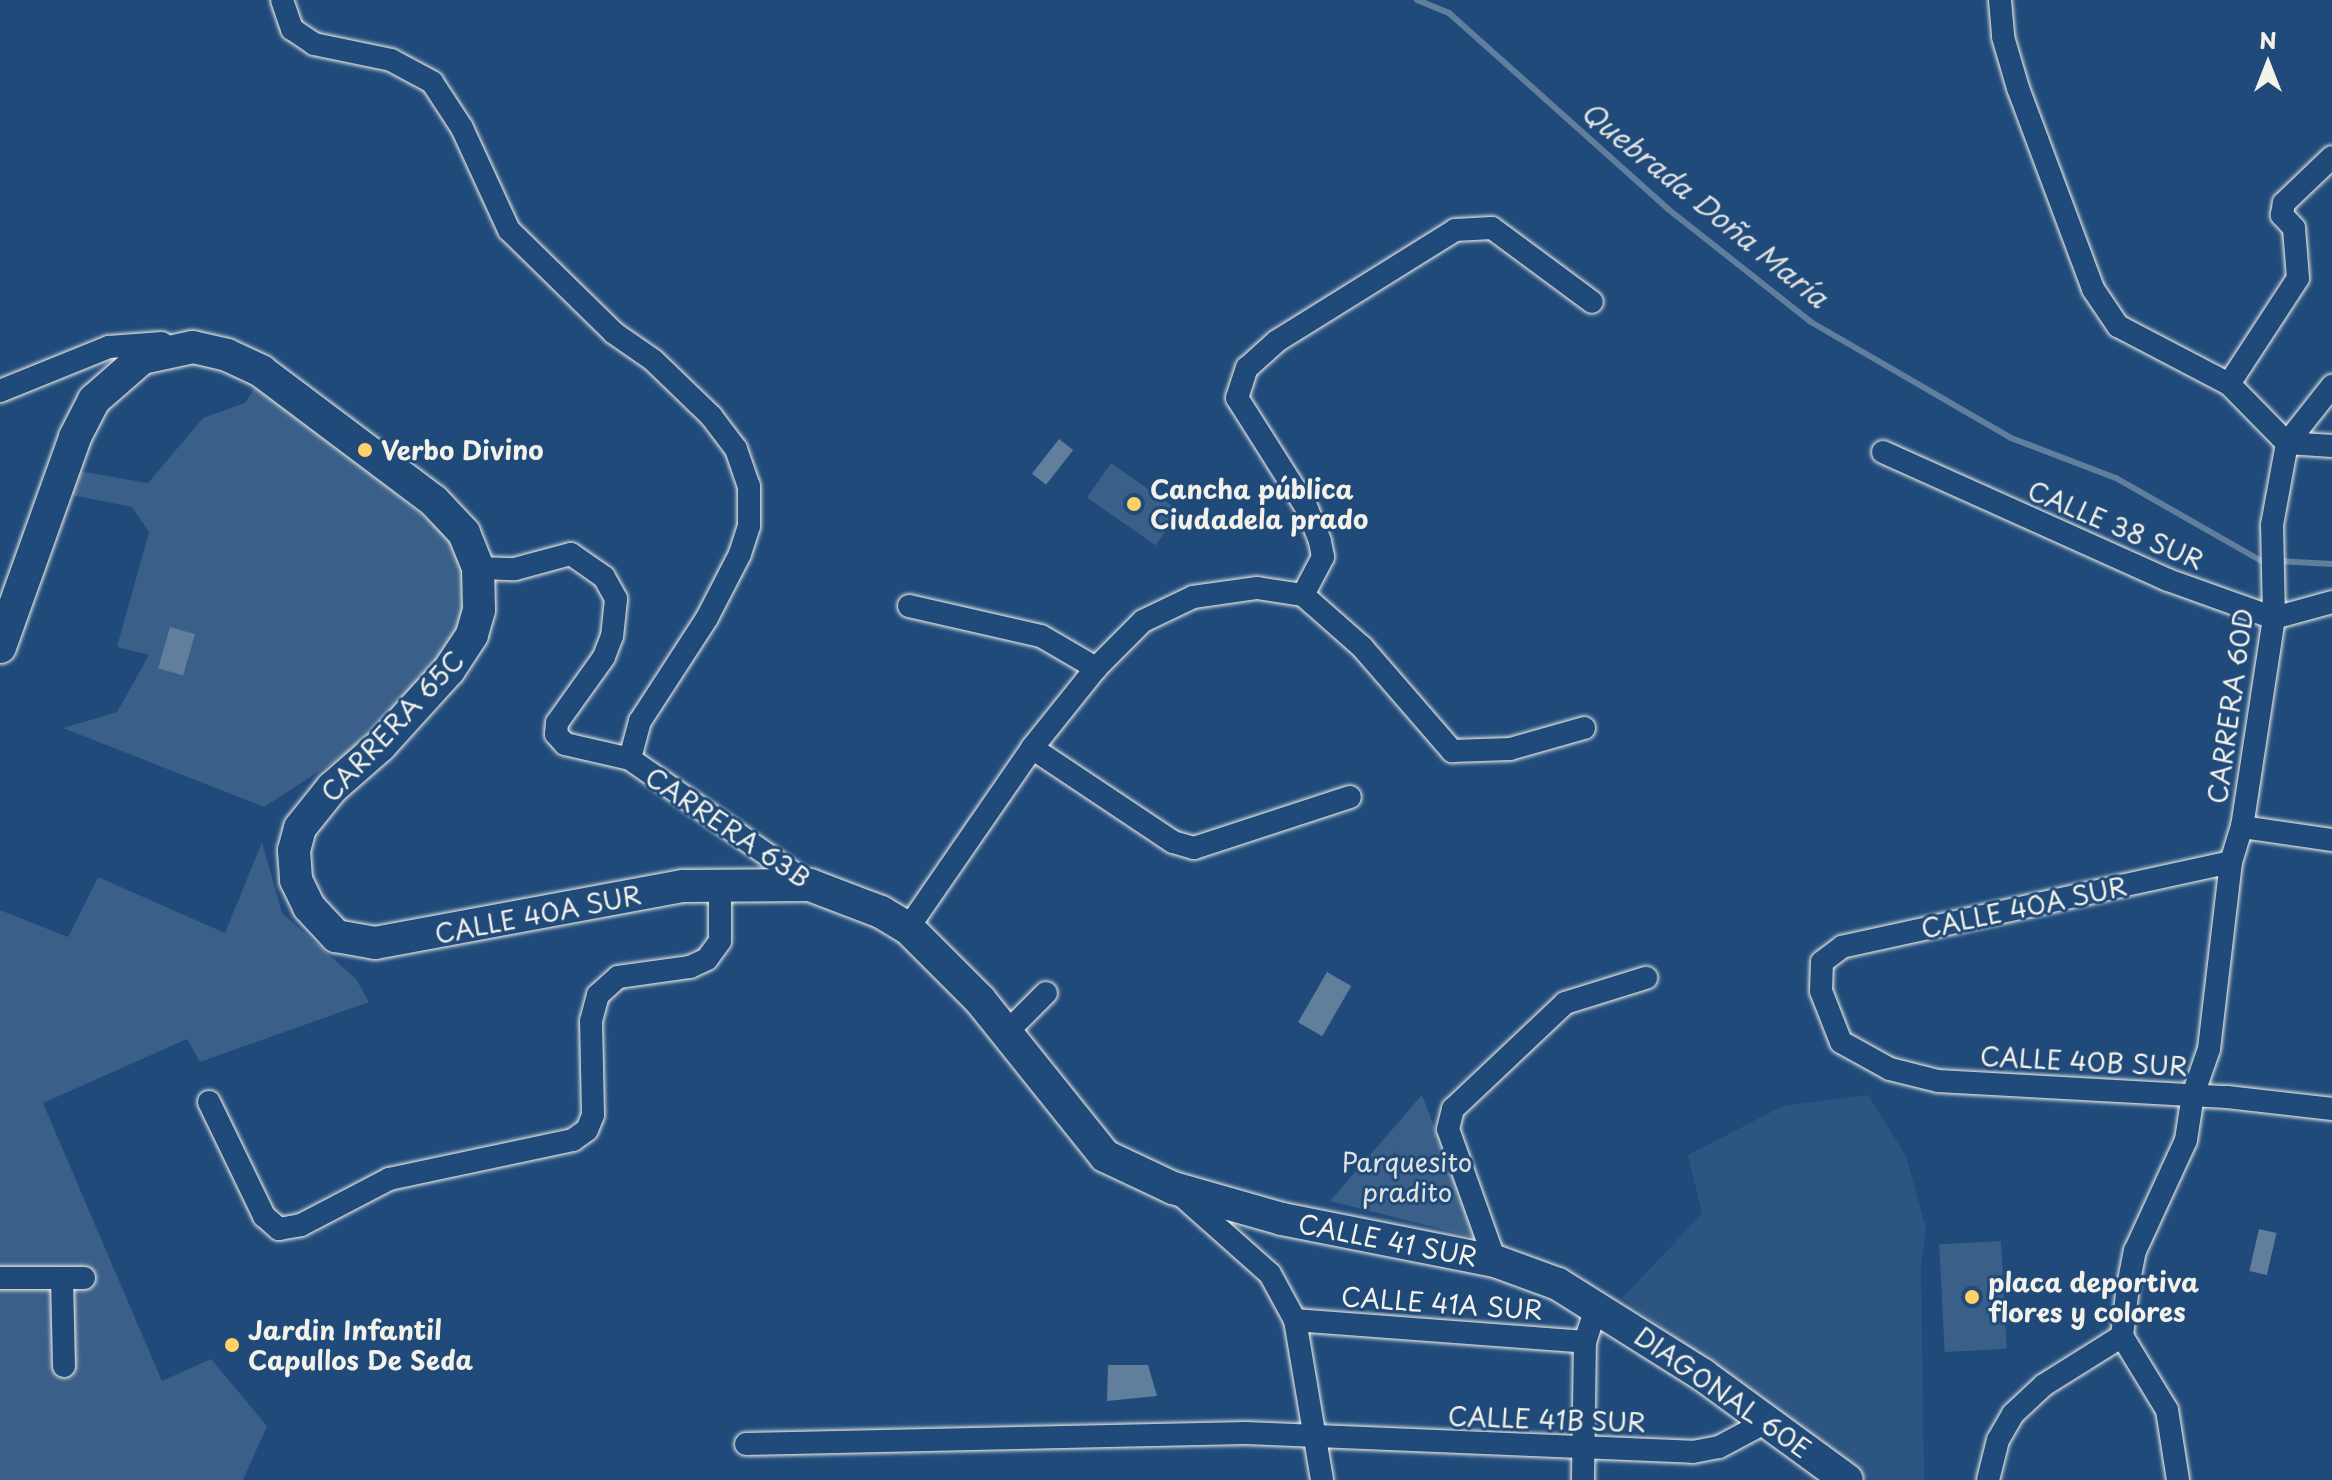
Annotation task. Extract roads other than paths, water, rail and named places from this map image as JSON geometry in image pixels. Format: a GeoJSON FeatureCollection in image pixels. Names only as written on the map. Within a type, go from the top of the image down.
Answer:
{"type":"FeatureCollection","features":[{"type":"Feature","properties":{"kind":"main road"},"geometry":{"type":"LineString","coordinates":[[0,647],[75,437],[94,400],[142,358],[193,347],[227,355],[261,371],[434,501],[464,533],[478,568]]}},
{"type":"Feature","properties":{"kind":"main road","name":"CARRERA 65C"},"geometry":{"type":"LineString","coordinates":[[296,880],[294,850],[300,828],[332,788],[440,681],[472,635],[479,610],[478,568]]}},
{"type":"Feature","properties":{"kind":"main road","name":"CALLE 40A SUR"},"geometry":{"type":"LineString","coordinates":[[296,880],[309,907],[336,936],[375,943],[514,914],[720,885],[810,885]]}},
{"type":"Feature","properties":{"kind":"main road","name":"CARRERA 63B"},"geometry":{"type":"LineString","coordinates":[[810,885],[881,912],[908,928],[1007,1032],[1105,1156],[1173,1188]]}},
{"type":"Feature","properties":{"kind":"main road","name":"CALLE 41 SUR"},"geometry":{"type":"LineString","coordinates":[[1173,1188],[1282,1219],[1495,1261],[1597,1306]]}},
{"type":"Feature","properties":{"kind":"main road","name":"DIAGONAL 60E"},"geometry":{"type":"LineString","coordinates":[[1597,1306],[1768,1421],[1847,1480]]}},
{"type":"Feature","properties":{"kind":"street","name":"CARRERA 63B"},"geometry":{"type":"LineString","coordinates":[[282,0],[292,29],[314,44],[391,60],[432,82],[462,128],[509,230],[614,333],[653,360],[711,416],[736,449],[749,486],[749,526],[740,554],[707,618],[640,721],[630,759],[810,885]]}},
{"type":"Feature","properties":{"kind":"street"},"geometry":{"type":"LineString","coordinates":[[2000,0],[2003,37],[2093,289],[2118,326],[2229,384],[2287,443],[2332,446]]}},
{"type":"Feature","properties":{"kind":"street"},"geometry":{"type":"LineString","coordinates":[[2003,37],[2014,0]]}},
{"type":"Feature","properties":{"kind":"street"},"geometry":{"type":"LineString","coordinates":[[2229,384],[2298,278],[2294,228],[2282,215],[2284,203],[2332,157]]}},
{"type":"Feature","properties":{"kind":"street"},"geometry":{"type":"LineString","coordinates":[[1303,595],[1323,557],[1320,541],[1306,507],[1237,398],[1247,368],[1277,341],[1455,230],[1492,228],[1592,302]]}},
{"type":"Feature","properties":{"kind":"street"},"geometry":{"type":"LineString","coordinates":[[0,391],[109,347],[174,341],[193,347]]}},
{"type":"Feature","properties":{"kind":"street"},"geometry":{"type":"LineString","coordinates":[[2287,443],[2332,386]]}},
{"type":"Feature","properties":{"kind":"street","name":"CARRERA 60D"},"geometry":{"type":"LineString","coordinates":[[2122,1336],[2135,1251],[2186,1140],[2193,1095],[2209,1049],[2231,862],[2242,827],[2273,609],[2272,525],[2287,443]]}},
{"type":"Feature","properties":{"kind":"street","name":"CALLE 38 SUR"},"geometry":{"type":"LineString","coordinates":[[1883,452],[2168,580],[2273,609]]}},
{"type":"Feature","properties":{"kind":"street"},"geometry":{"type":"LineString","coordinates":[[478,568],[515,569],[571,554],[604,577],[616,599],[604,657],[557,723],[556,734],[565,744],[630,759]]}},
{"type":"Feature","properties":{"kind":"street"},"geometry":{"type":"LineString","coordinates":[[908,928],[1032,748],[1096,668],[1143,621],[1193,597],[1257,588],[1303,595],[1362,647],[1452,751],[1510,749],[1584,728]]}},
{"type":"Feature","properties":{"kind":"street"},"geometry":{"type":"LineString","coordinates":[[2273,609],[2332,600]]}},
{"type":"Feature","properties":{"kind":"street"},"geometry":{"type":"LineString","coordinates":[[909,606],[1041,636],[1096,668]]}},
{"type":"Feature","properties":{"kind":"street"},"geometry":{"type":"LineString","coordinates":[[1032,748],[1173,842],[1194,848],[1229,841],[1350,797]]}},
{"type":"Feature","properties":{"kind":"street"},"geometry":{"type":"LineString","coordinates":[[2242,827],[2332,840]]}},
{"type":"Feature","properties":{"kind":"street","name":"CALLE 40A SUR"},"geometry":{"type":"LineString","coordinates":[[1841,1042],[1821,991],[1822,962],[1842,947],[2231,862]]}},
{"type":"Feature","properties":{"kind":"street"},"geometry":{"type":"LineString","coordinates":[[209,1102],[264,1216],[279,1229],[301,1225],[389,1179],[573,1140],[587,1130],[593,1115],[591,1021],[598,995],[618,977],[690,967],[707,959],[720,941],[720,885]]}},
{"type":"Feature","properties":{"kind":"street"},"geometry":{"type":"LineString","coordinates":[[1495,1261],[1448,1129],[1453,1109],[1565,1003],[1646,978]]}},
{"type":"Feature","properties":{"kind":"street"},"geometry":{"type":"LineString","coordinates":[[1007,1032],[1046,993]]}},
{"type":"Feature","properties":{"kind":"street","name":"CALLE 40B SUR"},"geometry":{"type":"LineString","coordinates":[[1841,1042],[1890,1069],[1938,1081],[2193,1095],[2332,1109]]}},
{"type":"Feature","properties":{"kind":"street"},"geometry":{"type":"LineString","coordinates":[[1173,1188],[1270,1274],[1295,1320],[1322,1480]]}},
{"type":"Feature","properties":{"kind":"street"},"geometry":{"type":"LineString","coordinates":[[0,1278],[73,1278],[64,1366]]}},
{"type":"Feature","properties":{"kind":"street"},"geometry":{"type":"LineString","coordinates":[[1583,1480],[1585,1342],[1597,1306]]}},
{"type":"Feature","properties":{"kind":"street","name":"CALLE 41A SUR"},"geometry":{"type":"LineString","coordinates":[[1295,1320],[1585,1342]]}},
{"type":"Feature","properties":{"kind":"street"},"geometry":{"type":"LineString","coordinates":[[1988,1480],[1998,1440],[2013,1414],[2044,1385],[2122,1336],[2167,1410],[2178,1480]]}},
{"type":"Feature","properties":{"kind":"street","name":"CALLE 41B SUR"},"geometry":{"type":"LineString","coordinates":[[746,1444],[1246,1433],[1583,1450],[1693,1452],[1719,1447],[1768,1421]]}},
{"type":"Feature","properties":{"kind":"waterway","name":"Quebrada Doña María"},"geometry":{"type":"LineString","coordinates":[[1417,0],[1449,13],[1668,209],[1811,322],[2011,438],[2116,478],[2260,560],[2332,564]]}},
{"type":"Feature","properties":{"kind":"place","name":"Verbo Divino"},"geometry":{"type":"Point","coordinates":[365,450]}},
{"type":"Feature","properties":{"kind":"place","name":"Cancha pública Ciudadela prado"},"geometry":{"type":"Point","coordinates":[1134,504]}},
{"type":"Feature","properties":{"kind":"place","name":"placa deportiva flores y colores"},"geometry":{"type":"Point","coordinates":[1972,1297]}},
{"type":"Feature","properties":{"kind":"place","name":"Jardin Infantil Capullos De Seda"},"geometry":{"type":"Point","coordinates":[232,1345]}},
{"type":"Feature","properties":{"kind":"park label","name":"Parquesito pradito"},"geometry":{"type":"Point","coordinates":[1407,1177]}}]}
